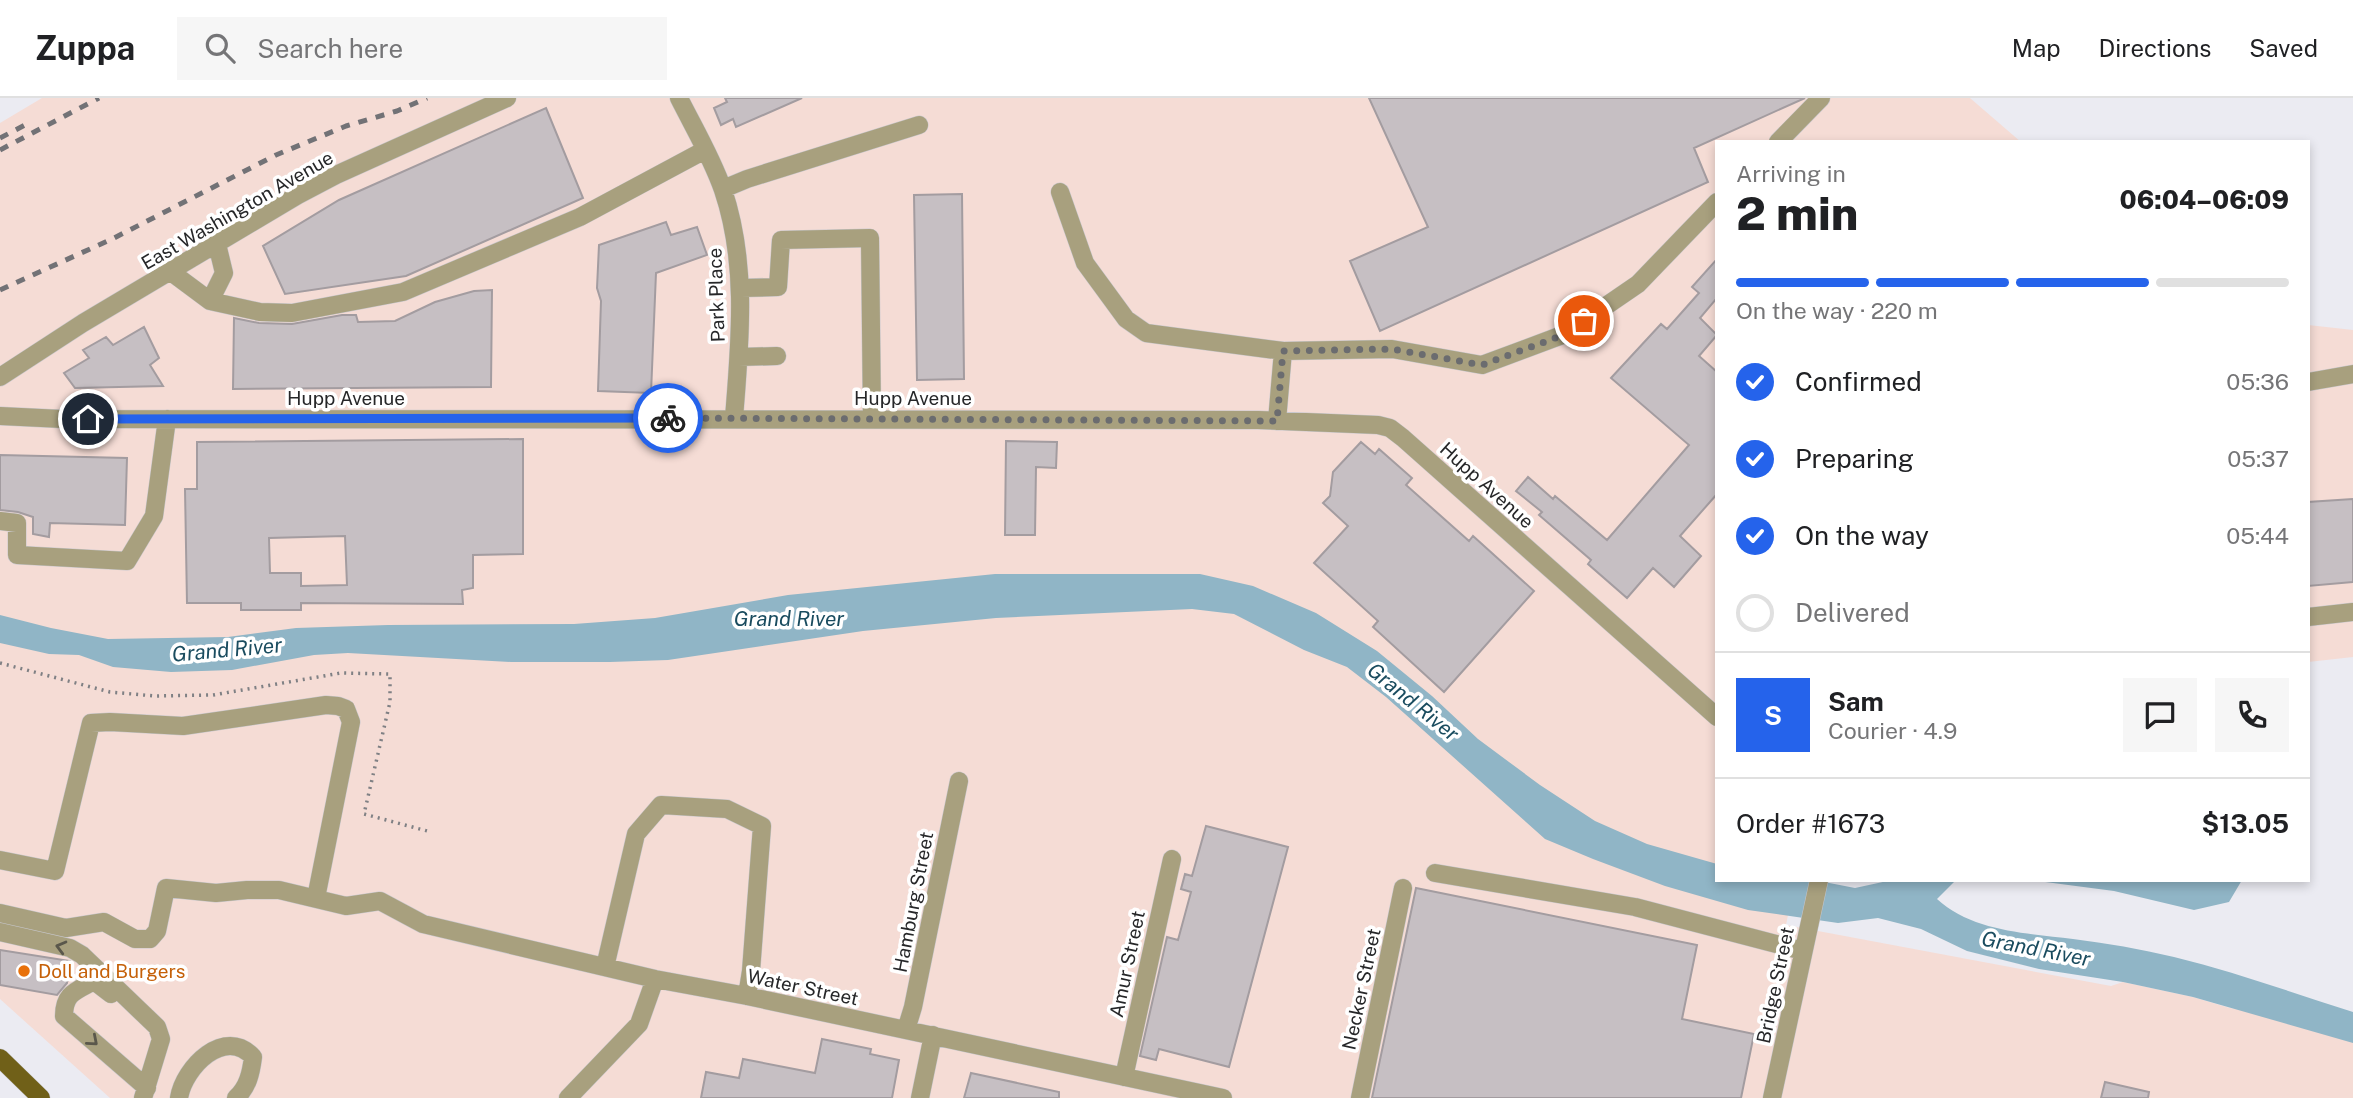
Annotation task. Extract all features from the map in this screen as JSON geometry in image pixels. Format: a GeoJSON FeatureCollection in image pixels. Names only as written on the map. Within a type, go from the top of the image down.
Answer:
{"type":"FeatureCollection","features":[{"type":"Feature","properties":{"kind":"main road"},"geometry":{"type":"LineString","coordinates":[[0,1058],[41,1098]]}},
{"type":"Feature","properties":{"kind":"street","name":"East Washington Avenue"},"geometry":{"type":"LineString","coordinates":[[0,377],[83,323],[298,195],[506,98]]}},
{"type":"Feature","properties":{"kind":"street","name":"Park Place"},"geometry":{"type":"LineString","coordinates":[[679,98],[723,189],[737,243],[741,288],[734,418]]}},
{"type":"Feature","properties":{"kind":"street"},"geometry":{"type":"LineString","coordinates":[[1779,140],[1821,98]]}},
{"type":"Feature","properties":{"kind":"street"},"geometry":{"type":"LineString","coordinates":[[723,189],[919,125]]}},
{"type":"Feature","properties":{"kind":"street"},"geometry":{"type":"LineString","coordinates":[[171,272],[210,301],[261,312],[292,313],[403,292],[580,217],[705,150]]}},
{"type":"Feature","properties":{"kind":"street"},"geometry":{"type":"LineString","coordinates":[[1060,192],[1085,263],[1126,319],[1146,333],[1283,351],[1392,349],[1482,365],[1566,334],[1638,284],[1715,204]]}},
{"type":"Feature","properties":{"kind":"street"},"geometry":{"type":"LineString","coordinates":[[741,288],[778,287],[781,240],[870,238],[872,418]]}},
{"type":"Feature","properties":{"kind":"street"},"geometry":{"type":"LineString","coordinates":[[210,301],[225,272],[217,244]]}},
{"type":"Feature","properties":{"kind":"street"},"geometry":{"type":"LineString","coordinates":[[1277,421],[1283,351]]}},
{"type":"Feature","properties":{"kind":"street"},"geometry":{"type":"LineString","coordinates":[[739,357],[777,356]]}},
{"type":"Feature","properties":{"kind":"street"},"geometry":{"type":"LineString","coordinates":[[2310,382],[2353,374]]}},
{"type":"Feature","properties":{"kind":"street","name":"Hupp Avenue"},"geometry":{"type":"LineString","coordinates":[[0,416],[61,419],[872,418],[1277,421],[1365,424],[1390,428],[1715,715]]}},
{"type":"Feature","properties":{"kind":"street"},"geometry":{"type":"LineString","coordinates":[[0,521],[17,523],[17,555],[127,561],[154,516],[167,419]]}},
{"type":"Feature","properties":{"kind":"street"},"geometry":{"type":"LineString","coordinates":[[2310,617],[2353,612]]}},
{"type":"Feature","properties":{"kind":"street"},"geometry":{"type":"LineString","coordinates":[[0,860],[55,871],[91,723],[183,726],[326,705],[346,709],[351,722],[316,898],[279,890],[216,893],[166,888],[157,931],[150,939],[135,939],[104,922],[66,928],[0,913]]}},
{"type":"Feature","properties":{"kind":"street","name":"Hamburg Street"},"geometry":{"type":"LineString","coordinates":[[906,1030],[959,781]]}},
{"type":"Feature","properties":{"kind":"street"},"geometry":{"type":"LineString","coordinates":[[605,967],[636,834],[660,805],[727,809],[762,827],[747,996]]}},
{"type":"Feature","properties":{"kind":"street","name":"Amur Street"},"geometry":{"type":"LineString","coordinates":[[1124,1077],[1172,859]]}},
{"type":"Feature","properties":{"kind":"street"},"geometry":{"type":"LineString","coordinates":[[1435,873],[1635,907],[1805,944]]}},
{"type":"Feature","properties":{"kind":"street","name":"Bridge Street"},"geometry":{"type":"LineString","coordinates":[[1772,1098],[1819,882]]}},
{"type":"Feature","properties":{"kind":"street","name":"Necker Street"},"geometry":{"type":"LineString","coordinates":[[1360,1098],[1403,888]]}},
{"type":"Feature","properties":{"kind":"street","name":"Water Street"},"geometry":{"type":"LineString","coordinates":[[316,898],[346,906],[380,901],[423,923],[655,979],[747,996],[1223,1098]]}},
{"type":"Feature","properties":{"kind":"street"},"geometry":{"type":"LineString","coordinates":[[0,932],[70,948],[82,955],[157,1027],[161,1039],[145,1093],[64,1016],[64,1004],[72,993],[94,981],[157,1027]]}},
{"type":"Feature","properties":{"kind":"street"},"geometry":{"type":"LineString","coordinates":[[568,1098],[639,1024],[655,979]]}},
{"type":"Feature","properties":{"kind":"street"},"geometry":{"type":"LineString","coordinates":[[920,1098],[933,1035]]}},
{"type":"Feature","properties":{"kind":"street"},"geometry":{"type":"LineString","coordinates":[[179,1098],[194,1067],[216,1048],[230,1045],[246,1049],[253,1057],[251,1076],[243,1092],[236,1098]]}},
{"type":"Feature","properties":{"kind":"shaded area"},"geometry":{"type":"Polygon","coordinates":[[[42,98],[1970,98],[2019,140],[1715,140],[1715,882],[1795,882],[1786,925],[2111,986],[2123,982],[2230,1008],[2353,1031],[2353,1098],[110,1098],[0,999],[0,123],[42,98]]]}},
{"type":"Feature","properties":{"kind":"shaded area"},"geometry":{"type":"Polygon","coordinates":[[[2310,325],[2353,330],[2353,657],[2310,662],[2310,325]]]}},
{"type":"Feature","properties":{"kind":"water","name":"Grand River"},"geometry":{"type":"Polygon","coordinates":[[[995,574],[1200,574],[1253,586],[1316,613],[1377,651],[1432,696],[1478,739],[1595,821],[1647,844],[1715,863],[1715,882],[1824,882],[1855,888],[1883,882],[1954,882],[1937,899],[1951,910],[1984,925],[2162,954],[2219,969],[2353,1012],[2353,1043],[2193,997],[2123,982],[2039,969],[1967,951],[1921,929],[1878,918],[1838,923],[1748,910],[1665,886],[1593,859],[1545,839],[1386,697],[1347,667],[1304,650],[1234,614],[1192,609],[996,618],[863,631],[668,660],[610,662],[511,662],[348,653],[314,655],[232,670],[171,672],[113,667],[79,655],[49,654],[0,643],[0,615],[108,639],[228,637],[296,628],[574,624],[655,618],[788,595],[995,574]]]}},
{"type":"Feature","properties":{"kind":"water","name":"Grand River"},"geometry":{"type":"Polygon","coordinates":[[[2045,882],[2241,882],[2229,902],[2194,910],[2114,891],[2045,882]]]}},
{"type":"Feature","properties":{"kind":"building"},"geometry":{"type":"Polygon","coordinates":[[[725,98],[802,98],[736,127],[733,119],[721,125],[714,108],[727,102],[725,98]]]}},
{"type":"Feature","properties":{"kind":"building"},"geometry":{"type":"Polygon","coordinates":[[[1369,98],[1805,98],[1694,148],[1708,182],[1380,331],[1350,261],[1428,227],[1369,98]]]}},
{"type":"Feature","properties":{"kind":"building"},"geometry":{"type":"Polygon","coordinates":[[[546,108],[583,198],[406,276],[285,294],[263,246],[339,200],[546,108]]]}},
{"type":"Feature","properties":{"kind":"building"},"geometry":{"type":"Polygon","coordinates":[[[962,194],[964,379],[917,380],[914,195],[962,194]]]}},
{"type":"Feature","properties":{"kind":"building"},"geometry":{"type":"Polygon","coordinates":[[[666,222],[671,235],[697,227],[707,255],[656,273],[651,393],[598,391],[601,301],[597,288],[599,245],[666,222]]]}},
{"type":"Feature","properties":{"kind":"building"},"geometry":{"type":"Polygon","coordinates":[[[1715,261],[1715,300],[1700,318],[1715,333],[1715,337],[1699,356],[1715,370],[1715,496],[1680,536],[1701,556],[1674,587],[1653,568],[1627,598],[1588,564],[1591,560],[1539,515],[1542,512],[1516,491],[1528,477],[1607,540],[1689,445],[1611,378],[1661,324],[1667,329],[1699,293],[1692,287],[1715,261]]]}},
{"type":"Feature","properties":{"kind":"building"},"geometry":{"type":"Polygon","coordinates":[[[492,290],[491,387],[233,389],[234,318],[259,323],[292,324],[356,315],[358,322],[395,321],[435,302],[474,291],[492,290]]]}},
{"type":"Feature","properties":{"kind":"building"},"geometry":{"type":"Polygon","coordinates":[[[144,327],[159,358],[150,365],[163,386],[75,388],[64,373],[89,358],[83,350],[106,337],[113,345],[144,327]]]}},
{"type":"Feature","properties":{"kind":"building"},"geometry":{"type":"Polygon","coordinates":[[[523,439],[523,554],[473,555],[473,588],[462,590],[463,604],[301,603],[301,610],[241,610],[241,603],[187,603],[185,489],[197,489],[197,442],[523,439]],[[345,536],[269,538],[270,573],[301,573],[301,586],[347,585],[345,536]]]}},
{"type":"Feature","properties":{"kind":"building"},"geometry":{"type":"Polygon","coordinates":[[[1006,441],[1057,442],[1056,468],[1036,467],[1035,535],[1005,535],[1006,441]]]}},
{"type":"Feature","properties":{"kind":"building"},"geometry":{"type":"Polygon","coordinates":[[[1361,442],[1375,454],[1379,449],[1412,478],[1406,485],[1469,541],[1473,536],[1534,591],[1444,692],[1373,627],[1378,621],[1314,563],[1348,526],[1323,503],[1330,496],[1333,472],[1361,442]]]}},
{"type":"Feature","properties":{"kind":"building"},"geometry":{"type":"Polygon","coordinates":[[[0,455],[127,458],[125,525],[50,523],[49,537],[33,534],[33,517],[0,510],[0,455]]]}},
{"type":"Feature","properties":{"kind":"building"},"geometry":{"type":"Polygon","coordinates":[[[2353,499],[2353,582],[2310,586],[2310,502],[2353,499]]]}},
{"type":"Feature","properties":{"kind":"building"},"geometry":{"type":"Polygon","coordinates":[[[1206,826],[1288,847],[1229,1067],[1159,1049],[1156,1060],[1140,1056],[1167,937],[1178,940],[1191,892],[1181,889],[1185,874],[1192,876],[1206,826]]]}},
{"type":"Feature","properties":{"kind":"building"},"geometry":{"type":"Polygon","coordinates":[[[1416,888],[1697,945],[1682,1019],[1754,1034],[1741,1098],[1372,1098],[1416,888]]]}},
{"type":"Feature","properties":{"kind":"building"},"geometry":{"type":"Polygon","coordinates":[[[0,950],[70,961],[67,983],[57,995],[0,985],[0,950]]]}},
{"type":"Feature","properties":{"kind":"building"},"geometry":{"type":"Polygon","coordinates":[[[822,1039],[871,1049],[870,1054],[899,1060],[892,1098],[701,1098],[706,1072],[739,1078],[743,1059],[815,1073],[822,1039]]]}},
{"type":"Feature","properties":{"kind":"building"},"geometry":{"type":"Polygon","coordinates":[[[971,1073],[1059,1092],[1059,1098],[964,1098],[971,1073]]]}},
{"type":"Feature","properties":{"kind":"building"},"geometry":{"type":"Polygon","coordinates":[[[2105,1082],[2149,1092],[2148,1098],[2101,1098],[2105,1082]]]}},
{"type":"Feature","properties":{"kind":"railway"},"geometry":{"type":"LineString","coordinates":[[0,150],[99,98]]}},
{"type":"Feature","properties":{"kind":"railway"},"geometry":{"type":"LineString","coordinates":[[0,290],[114,238],[276,155],[346,126],[397,111],[427,98]]}},
{"type":"Feature","properties":{"kind":"railway"},"geometry":{"type":"LineString","coordinates":[[0,138],[27,124]]}},
{"type":"Feature","properties":{"kind":"way so far"},"geometry":{"type":"LineString","coordinates":[[668,418],[1277,421],[1283,351],[1392,349],[1482,365],[1566,334],[1584,321]]}},
{"type":"Feature","properties":{"kind":"place","name":"Doll and Burgers"},"geometry":{"type":"Point","coordinates":[24,971]}},
{"type":"Feature","properties":{"kind":"route"},"geometry":{"type":"LineString","coordinates":[[88,419],[668,418]]}}]}
